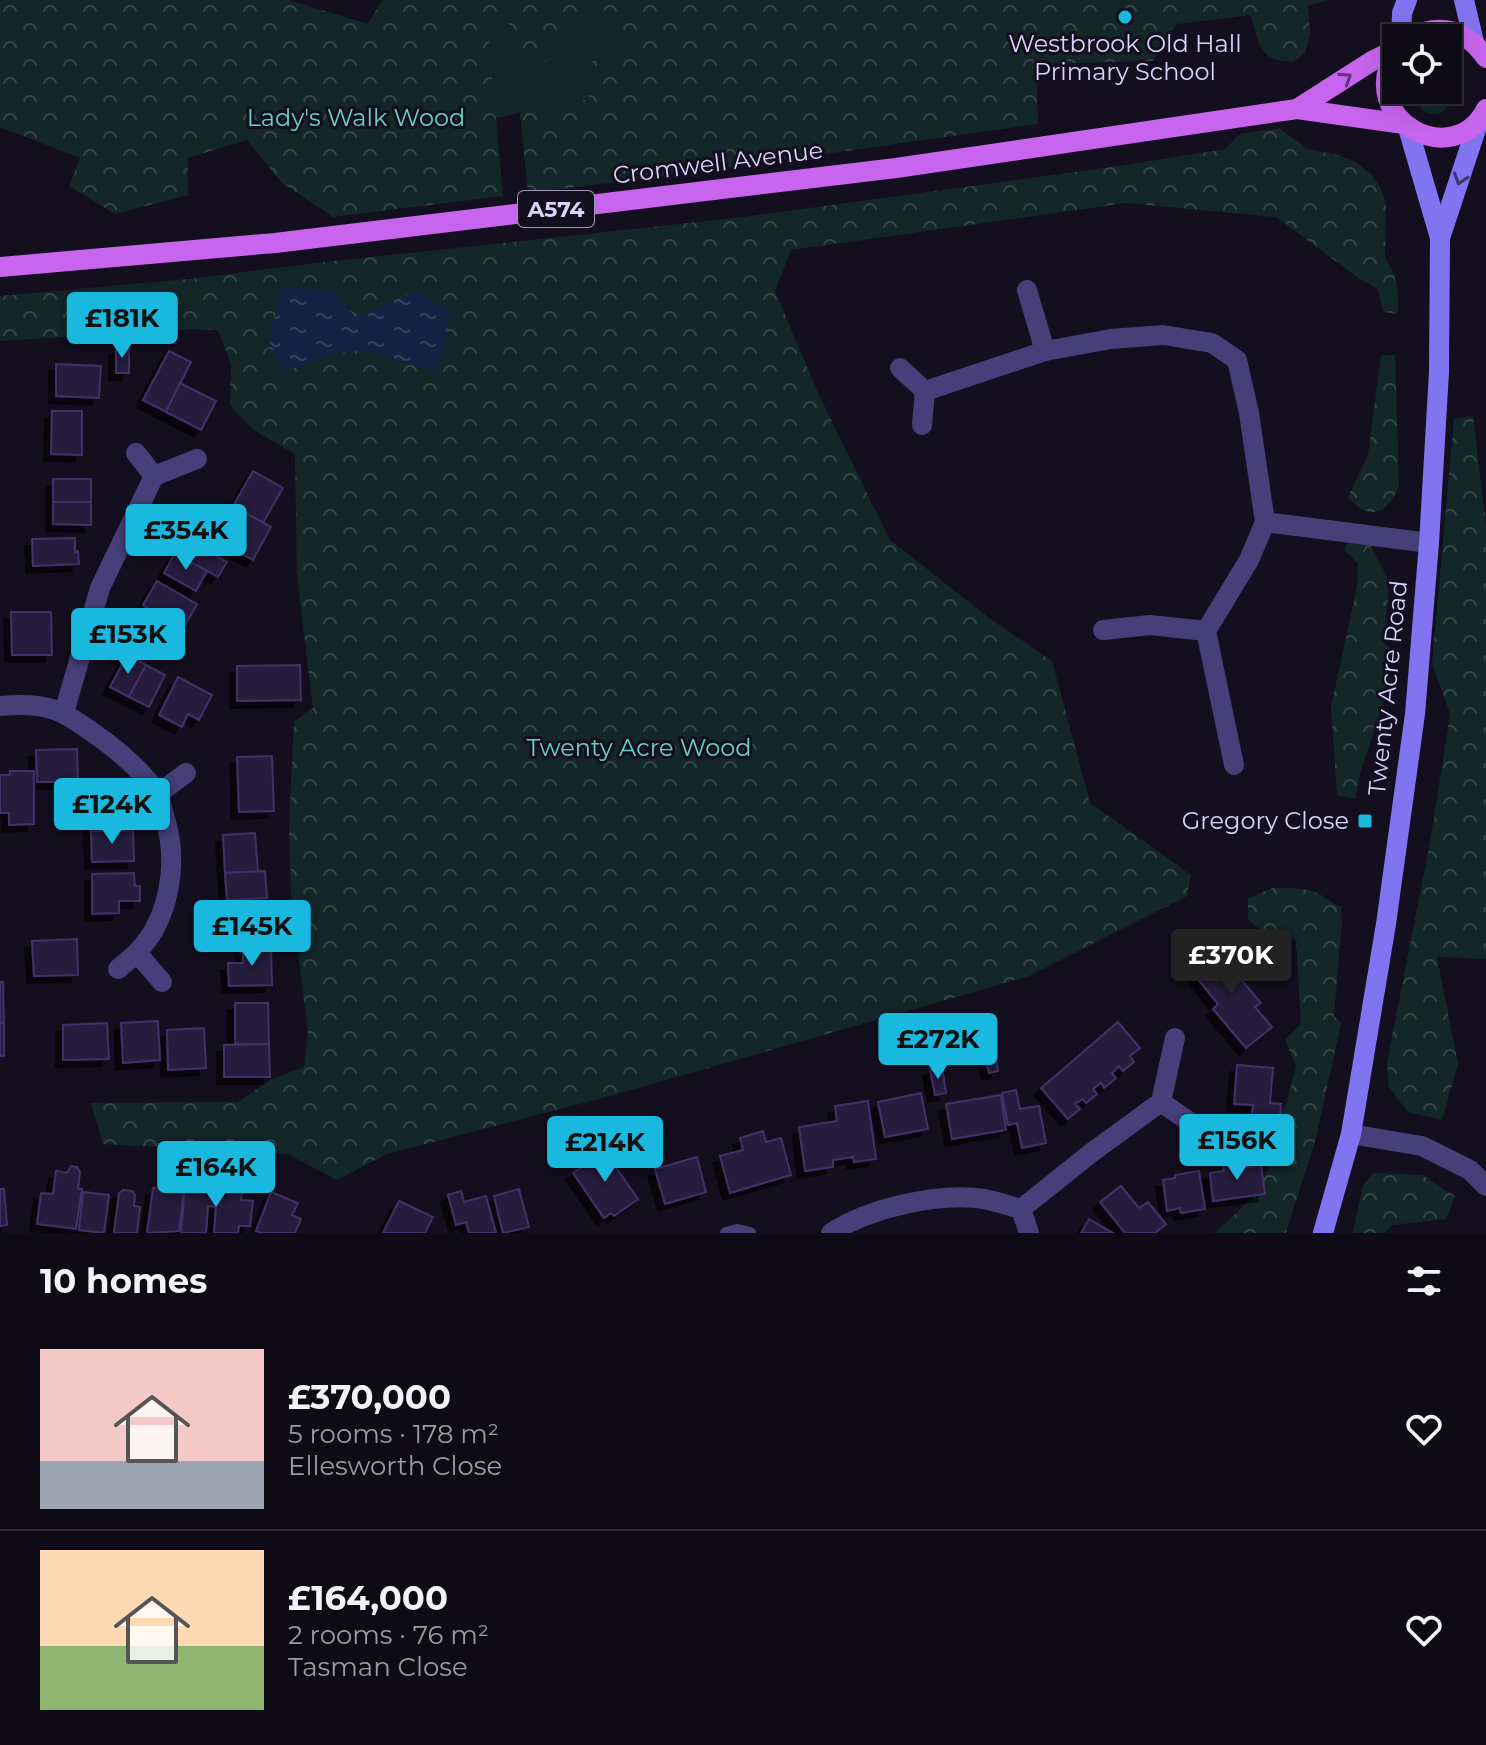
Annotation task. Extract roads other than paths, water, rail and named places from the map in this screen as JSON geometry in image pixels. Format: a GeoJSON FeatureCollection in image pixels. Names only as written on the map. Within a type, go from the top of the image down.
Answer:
{"type":"FeatureCollection","features":[{"type":"Feature","properties":{"kind":"main road"},"geometry":{"type":"LineString","coordinates":[[1462,34],[1481,48]]}},
{"type":"Feature","properties":{"kind":"main road","name":"Cromwell Avenue"},"geometry":{"type":"LineString","coordinates":[[1297,109],[1382,56]]}},
{"type":"Feature","properties":{"kind":"main road","name":"A574"},"geometry":{"type":"LineString","coordinates":[[1390,104],[1406,126],[1422,135],[1437,137],[1452,136],[1467,130],[1484,114]]}},
{"type":"Feature","properties":{"kind":"main road","name":"Cromwell Avenue"},"geometry":{"type":"LineString","coordinates":[[0,267],[275,243],[896,168],[1297,109],[1406,126]]}},
{"type":"Feature","properties":{"kind":"street"},"geometry":{"type":"LineString","coordinates":[[1402,24],[1407,0]]}},
{"type":"Feature","properties":{"kind":"street"},"geometry":{"type":"LineString","coordinates":[[1464,0],[1481,48]]}},
{"type":"Feature","properties":{"kind":"street","name":"Twenty Acre Road"},"geometry":{"type":"LineString","coordinates":[[1440,238],[1484,114]]}},
{"type":"Feature","properties":{"kind":"street","name":"Twenty Acre Road"},"geometry":{"type":"LineString","coordinates":[[1323,1233],[1351,1134],[1386,924],[1415,714],[1429,543],[1439,372],[1440,238],[1406,126]]}},
{"type":"Feature","properties":{"kind":"street"},"geometry":{"type":"LineString","coordinates":[[1027,290],[1045,351]]}},
{"type":"Feature","properties":{"kind":"street"},"geometry":{"type":"LineString","coordinates":[[925,391],[1045,351],[1111,339],[1163,335],[1212,343],[1237,360],[1249,413],[1265,522],[1249,560],[1206,631],[1234,765]]}},
{"type":"Feature","properties":{"kind":"street"},"geometry":{"type":"LineString","coordinates":[[900,368],[925,391]]}},
{"type":"Feature","properties":{"kind":"street"},"geometry":{"type":"LineString","coordinates":[[922,425],[925,391]]}},
{"type":"Feature","properties":{"kind":"street"},"geometry":{"type":"LineString","coordinates":[[136,453],[154,476]]}},
{"type":"Feature","properties":{"kind":"street"},"geometry":{"type":"LineString","coordinates":[[64,713],[100,588],[154,476],[197,459]]}},
{"type":"Feature","properties":{"kind":"street"},"geometry":{"type":"LineString","coordinates":[[1265,522],[1429,543]]}},
{"type":"Feature","properties":{"kind":"street"},"geometry":{"type":"LineString","coordinates":[[1103,630],[1150,625],[1206,631]]}},
{"type":"Feature","properties":{"kind":"street"},"geometry":{"type":"LineString","coordinates":[[0,706],[45,706],[64,713],[138,768],[158,794],[168,829],[170,881],[154,930],[137,953],[118,969]]}},
{"type":"Feature","properties":{"kind":"street"},"geometry":{"type":"LineString","coordinates":[[158,794],[186,773]]}},
{"type":"Feature","properties":{"kind":"street"},"geometry":{"type":"LineString","coordinates":[[137,953],[162,982]]}},
{"type":"Feature","properties":{"kind":"street"},"geometry":{"type":"LineString","coordinates":[[1021,1209],[1161,1102],[1175,1038]]}},
{"type":"Feature","properties":{"kind":"street"},"geometry":{"type":"LineString","coordinates":[[1161,1102],[1197,1127]]}},
{"type":"Feature","properties":{"kind":"street"},"geometry":{"type":"LineString","coordinates":[[1351,1134],[1422,1146],[1470,1170],[1486,1186]]}},
{"type":"Feature","properties":{"kind":"street"},"geometry":{"type":"LineString","coordinates":[[831,1233],[855,1219],[907,1203],[983,1199],[1021,1209]]}},
{"type":"Feature","properties":{"kind":"street"},"geometry":{"type":"LineString","coordinates":[[1021,1209],[1029,1233]]}},
{"type":"Feature","properties":{"kind":"lane"},"geometry":{"type":"LineString","coordinates":[[726,1233],[737,1230],[750,1233]]}},
{"type":"Feature","properties":{"kind":"water"},"geometry":{"type":"Polygon","coordinates":[[[282,287],[333,291],[355,317],[415,290],[451,314],[436,372],[364,350],[332,354],[283,372],[269,340],[282,287]]]}},
{"type":"Feature","properties":{"kind":"place","name":"Westbrook Old Hall Primary School"},"geometry":{"type":"Point","coordinates":[1125,17]}},
{"type":"Feature","properties":{"kind":"place","name":"Gregory Close"},"geometry":{"type":"Point","coordinates":[1365,821]}},
{"type":"Feature","properties":{"kind":"park label","name":"Lady's Walk Wood"},"geometry":{"type":"Point","coordinates":[356,118]}},
{"type":"Feature","properties":{"kind":"park label","name":"Twenty Acre Wood"},"geometry":{"type":"Point","coordinates":[639,748]}}]}
